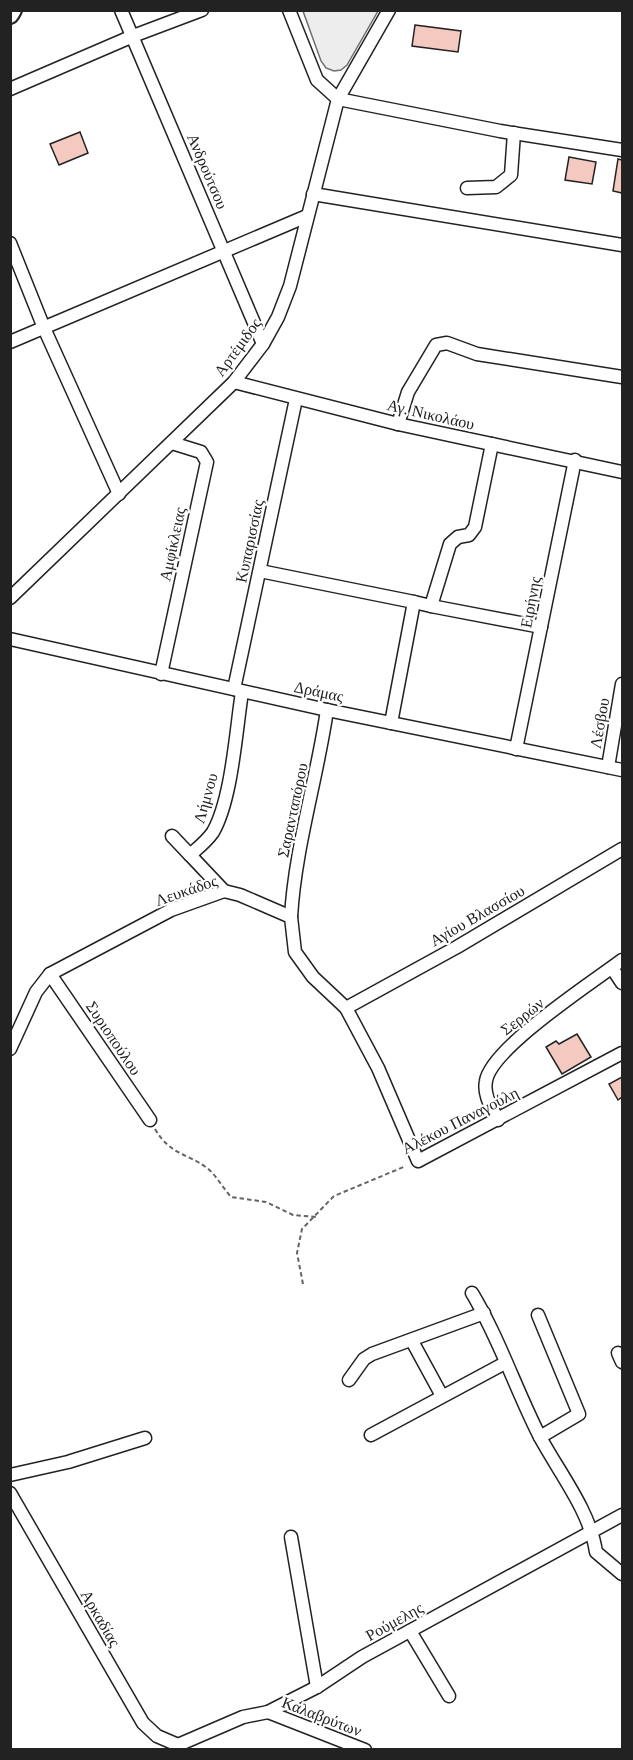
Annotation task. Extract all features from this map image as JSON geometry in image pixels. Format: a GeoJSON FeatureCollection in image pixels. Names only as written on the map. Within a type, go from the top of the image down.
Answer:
{"type":"FeatureCollection","features":[{"type":"Feature","properties":{"kind":"main road"},"geometry":{"type":"LineString","coordinates":[[10,15],[13,10]]}},
{"type":"Feature","properties":{"kind":"street","name":"Ανδρούτσου"},"geometry":{"type":"LineString","coordinates":[[121,10],[263,344]]}},
{"type":"Feature","properties":{"kind":"street"},"geometry":{"type":"LineString","coordinates":[[10,89],[133,36],[202,10]]}},
{"type":"Feature","properties":{"kind":"street"},"geometry":{"type":"LineString","coordinates":[[289,10],[316,80],[338,99],[513,133],[622,150]]}},
{"type":"Feature","properties":{"kind":"street","name":"Αρτέμιδος"},"geometry":{"type":"LineString","coordinates":[[10,598],[234,382],[263,344],[290,286],[338,99],[389,10]]}},
{"type":"Feature","properties":{"kind":"street"},"geometry":{"type":"LineString","coordinates":[[467,188],[496,187],[511,175],[513,133]]}},
{"type":"Feature","properties":{"kind":"street"},"geometry":{"type":"LineString","coordinates":[[313,194],[622,245]]}},
{"type":"Feature","properties":{"kind":"street"},"geometry":{"type":"LineString","coordinates":[[10,342],[307,216]]}},
{"type":"Feature","properties":{"kind":"street"},"geometry":{"type":"LineString","coordinates":[[10,243],[44,328],[119,494]]}},
{"type":"Feature","properties":{"kind":"street"},"geometry":{"type":"LineString","coordinates":[[398,424],[408,392],[436,345],[447,343],[477,354],[622,377]]}},
{"type":"Feature","properties":{"kind":"street","name":"Αγ. Νικολάου"},"geometry":{"type":"LineString","coordinates":[[234,382],[398,424],[575,460],[622,472]]}},
{"type":"Feature","properties":{"kind":"street","name":"Κυπαρισσίας"},"geometry":{"type":"LineString","coordinates":[[238,690],[296,399]]}},
{"type":"Feature","properties":{"kind":"street","name":"Αμφίκλειας"},"geometry":{"type":"LineString","coordinates":[[161,674],[207,462],[201,452],[172,443]]}},
{"type":"Feature","properties":{"kind":"street"},"geometry":{"type":"LineString","coordinates":[[431,606],[450,544],[458,537],[469,536],[475,527],[492,444]]}},
{"type":"Feature","properties":{"kind":"street","name":"Ειρήνης"},"geometry":{"type":"LineString","coordinates":[[516,750],[575,460]]}},
{"type":"Feature","properties":{"kind":"street"},"geometry":{"type":"LineString","coordinates":[[260,572],[541,627]]}},
{"type":"Feature","properties":{"kind":"street"},"geometry":{"type":"LineString","coordinates":[[391,723],[414,602]]}},
{"type":"Feature","properties":{"kind":"street","name":"Δράμας"},"geometry":{"type":"LineString","coordinates":[[10,639],[327,710],[622,770]]}},
{"type":"Feature","properties":{"kind":"street","name":"Λέσβου"},"geometry":{"type":"LineString","coordinates":[[608,767],[622,684]]}},
{"type":"Feature","properties":{"kind":"street","name":"Λήμνου"},"geometry":{"type":"LineString","coordinates":[[190,855],[207,841],[214,830],[221,809],[238,690]]}},
{"type":"Feature","properties":{"kind":"street","name":"Σαρανταπόρου"},"geometry":{"type":"LineString","coordinates":[[291,917],[292,891],[320,761],[327,710]]}},
{"type":"Feature","properties":{"kind":"street"},"geometry":{"type":"LineString","coordinates":[[172,836],[224,891]]}},
{"type":"Feature","properties":{"kind":"street","name":"Αγίου Βλασσίου"},"geometry":{"type":"LineString","coordinates":[[346,1008],[458,947],[622,849]]}},
{"type":"Feature","properties":{"kind":"street","name":"Λευκάδος"},"geometry":{"type":"LineString","coordinates":[[10,1049],[36,992],[50,974],[171,910],[224,891],[240,895],[291,917]]}},
{"type":"Feature","properties":{"kind":"street"},"geometry":{"type":"LineString","coordinates":[[291,917],[295,952],[313,977],[346,1008],[378,1068],[418,1161]]}},
{"type":"Feature","properties":{"kind":"street"},"geometry":{"type":"LineString","coordinates":[[617,964],[622,983]]}},
{"type":"Feature","properties":{"kind":"street","name":"Σερρών"},"geometry":{"type":"LineString","coordinates":[[498,1120],[485,1094],[486,1080],[493,1065],[509,1045],[617,964]]}},
{"type":"Feature","properties":{"kind":"street","name":"Συριοπούλου"},"geometry":{"type":"LineString","coordinates":[[50,974],[150,1120]]}},
{"type":"Feature","properties":{"kind":"street","name":"Αλέκου Παναγούλη"},"geometry":{"type":"LineString","coordinates":[[418,1161],[622,1053]]}},
{"type":"Feature","properties":{"kind":"street"},"geometry":{"type":"LineString","coordinates":[[472,1293],[484,1313],[540,1437],[593,1532],[596,1552],[622,1574]]}},
{"type":"Feature","properties":{"kind":"street"},"geometry":{"type":"LineString","coordinates":[[348,1380],[364,1359],[372,1354],[484,1313]]}},
{"type":"Feature","properties":{"kind":"street"},"geometry":{"type":"LineString","coordinates":[[537,1315],[579,1414],[540,1437]]}},
{"type":"Feature","properties":{"kind":"street"},"geometry":{"type":"LineString","coordinates":[[412,1341],[442,1396]]}},
{"type":"Feature","properties":{"kind":"street"},"geometry":{"type":"LineString","coordinates":[[371,1435],[505,1362]]}},
{"type":"Feature","properties":{"kind":"street"},"geometry":{"type":"LineString","coordinates":[[10,1475],[68,1462],[145,1438]]}},
{"type":"Feature","properties":{"kind":"street","name":"Αρκαδίας"},"geometry":{"type":"LineString","coordinates":[[10,1493],[143,1723],[157,1736],[178,1747]]}},
{"type":"Feature","properties":{"kind":"street","name":"Ρούμελης"},"geometry":{"type":"LineString","coordinates":[[178,1747],[243,1716],[268,1712],[317,1687],[410,1631],[622,1515]]}},
{"type":"Feature","properties":{"kind":"street"},"geometry":{"type":"LineString","coordinates":[[291,1537],[317,1687]]}},
{"type":"Feature","properties":{"kind":"street"},"geometry":{"type":"LineString","coordinates":[[410,1631],[449,1696]]}},
{"type":"Feature","properties":{"kind":"street","name":"Καλαβρύτων"},"geometry":{"type":"LineString","coordinates":[[268,1712],[365,1749]]}},
{"type":"Feature","properties":{"kind":"path"},"geometry":{"type":"LineString","coordinates":[[150,1120],[161,1140],[181,1156],[207,1168],[231,1197],[266,1202],[293,1215],[316,1217]]}},
{"type":"Feature","properties":{"kind":"path","name":"Αλέκου Παναγούλη"},"geometry":{"type":"LineString","coordinates":[[303,1284],[297,1253],[302,1229],[334,1197],[418,1161]]}},
{"type":"Feature","properties":{"kind":"shaded area"},"geometry":{"type":"Polygon","coordinates":[[[303,10],[378,11],[347,65],[341,70],[334,71],[326,68],[321,61],[303,10]]]}},
{"type":"Feature","properties":{"kind":"building"},"geometry":{"type":"Polygon","coordinates":[[[415,25],[461,31],[458,52],[412,46],[415,25]]]}},
{"type":"Feature","properties":{"kind":"building"},"geometry":{"type":"Polygon","coordinates":[[[80,132],[88,153],[59,165],[50,144],[80,132]]]}},
{"type":"Feature","properties":{"kind":"building"},"geometry":{"type":"Polygon","coordinates":[[[569,157],[596,162],[592,184],[565,180],[569,157]]]}},
{"type":"Feature","properties":{"kind":"building"},"geometry":{"type":"Polygon","coordinates":[[[618,159],[622,160],[622,193],[613,191],[618,159]]]}},
{"type":"Feature","properties":{"kind":"building"},"geometry":{"type":"Polygon","coordinates":[[[577,1034],[591,1057],[562,1074],[546,1047],[556,1041],[559,1044],[577,1034]]]}},
{"type":"Feature","properties":{"kind":"building"},"geometry":{"type":"Polygon","coordinates":[[[622,1077],[622,1097],[618,1100],[609,1084],[622,1077]]]}}]}
